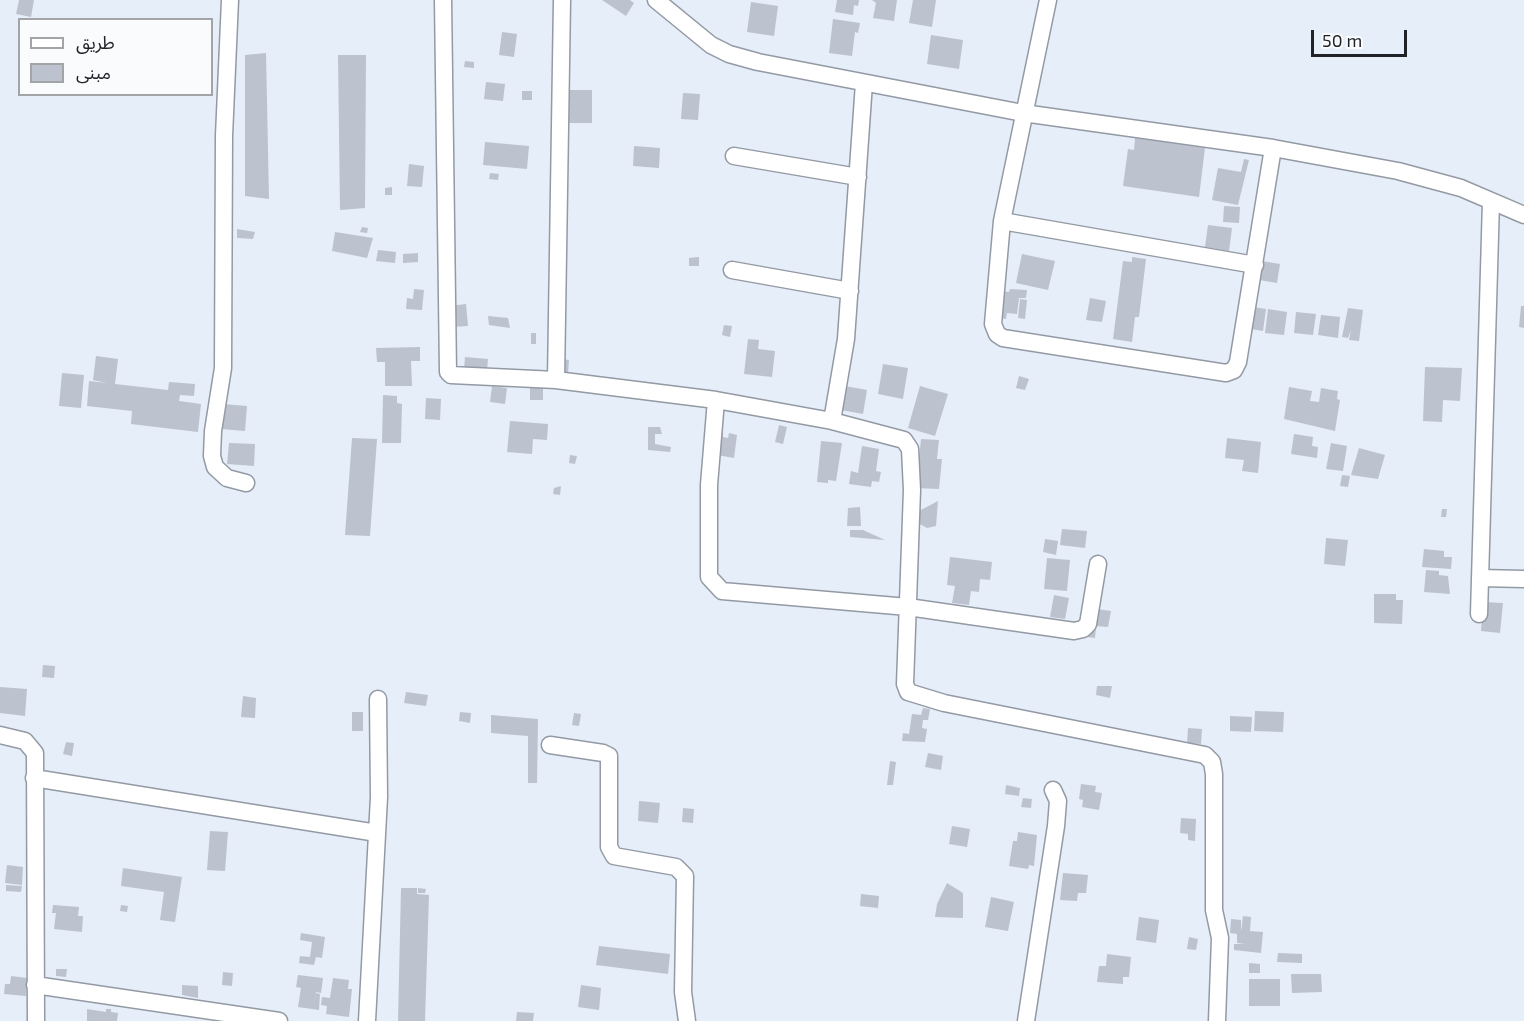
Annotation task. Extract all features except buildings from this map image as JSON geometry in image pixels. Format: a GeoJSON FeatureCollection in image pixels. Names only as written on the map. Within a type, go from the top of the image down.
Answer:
{"type":"FeatureCollection","features":[{"type":"Feature","properties":{"kind":"street"},"geometry":{"type":"LineString","coordinates":[[230,0],[224,136],[223,368],[213,431],[212,456],[214,467],[227,478],[246,483]]}},
{"type":"Feature","properties":{"kind":"street"},"geometry":{"type":"LineString","coordinates":[[443,0],[448,372],[451,375],[556,380],[716,400],[832,421],[897,436],[904,440],[910,449],[912,490],[905,684],[908,692],[944,703],[1205,755],[1212,762],[1214,774],[1214,910],[1220,938],[1217,1021]]}},
{"type":"Feature","properties":{"kind":"street"},"geometry":{"type":"LineString","coordinates":[[556,380],[562,0]]}},
{"type":"Feature","properties":{"kind":"street"},"geometry":{"type":"LineString","coordinates":[[656,0],[711,45],[729,54],[864,83],[1023,113],[1273,148],[1433,178],[1524,215]]}},
{"type":"Feature","properties":{"kind":"street"},"geometry":{"type":"LineString","coordinates":[[1048,0],[1002,221],[993,324],[997,333],[1003,338],[1226,373],[1234,370],[1238,362],[1273,148]]}},
{"type":"Feature","properties":{"kind":"street"},"geometry":{"type":"LineString","coordinates":[[832,421],[846,339],[864,83]]}},
{"type":"Feature","properties":{"kind":"street"},"geometry":{"type":"LineString","coordinates":[[734,156],[858,177]]}},
{"type":"Feature","properties":{"kind":"street"},"geometry":{"type":"LineString","coordinates":[[1479,614],[1491,201]]}},
{"type":"Feature","properties":{"kind":"street"},"geometry":{"type":"LineString","coordinates":[[1002,221],[1254,265]]}},
{"type":"Feature","properties":{"kind":"street"},"geometry":{"type":"LineString","coordinates":[[732,270],[850,291]]}},
{"type":"Feature","properties":{"kind":"street"},"geometry":{"type":"LineString","coordinates":[[716,400],[709,485],[710,577],[714,585],[722,591],[908,607],[1074,631],[1083,629],[1088,624],[1098,564]]}},
{"type":"Feature","properties":{"kind":"street"},"geometry":{"type":"LineString","coordinates":[[1480,578],[1524,579]]}},
{"type":"Feature","properties":{"kind":"street"},"geometry":{"type":"LineString","coordinates":[[367,1021],[377,833],[378,699]]}},
{"type":"Feature","properties":{"kind":"street"},"geometry":{"type":"LineString","coordinates":[[0,735],[25,741],[35,753],[36,1021]]}},
{"type":"Feature","properties":{"kind":"street"},"geometry":{"type":"LineString","coordinates":[[550,745],[603,753],[609,756],[609,847],[614,856],[675,867],[684,876],[683,984],[687,1021]]}},
{"type":"Feature","properties":{"kind":"street"},"geometry":{"type":"LineString","coordinates":[[34,778],[377,833]]}},
{"type":"Feature","properties":{"kind":"street"},"geometry":{"type":"LineString","coordinates":[[1026,1021],[1056,826],[1058,801],[1053,790]]}},
{"type":"Feature","properties":{"kind":"street"},"geometry":{"type":"LineString","coordinates":[[35,985],[279,1021]]}}]}
